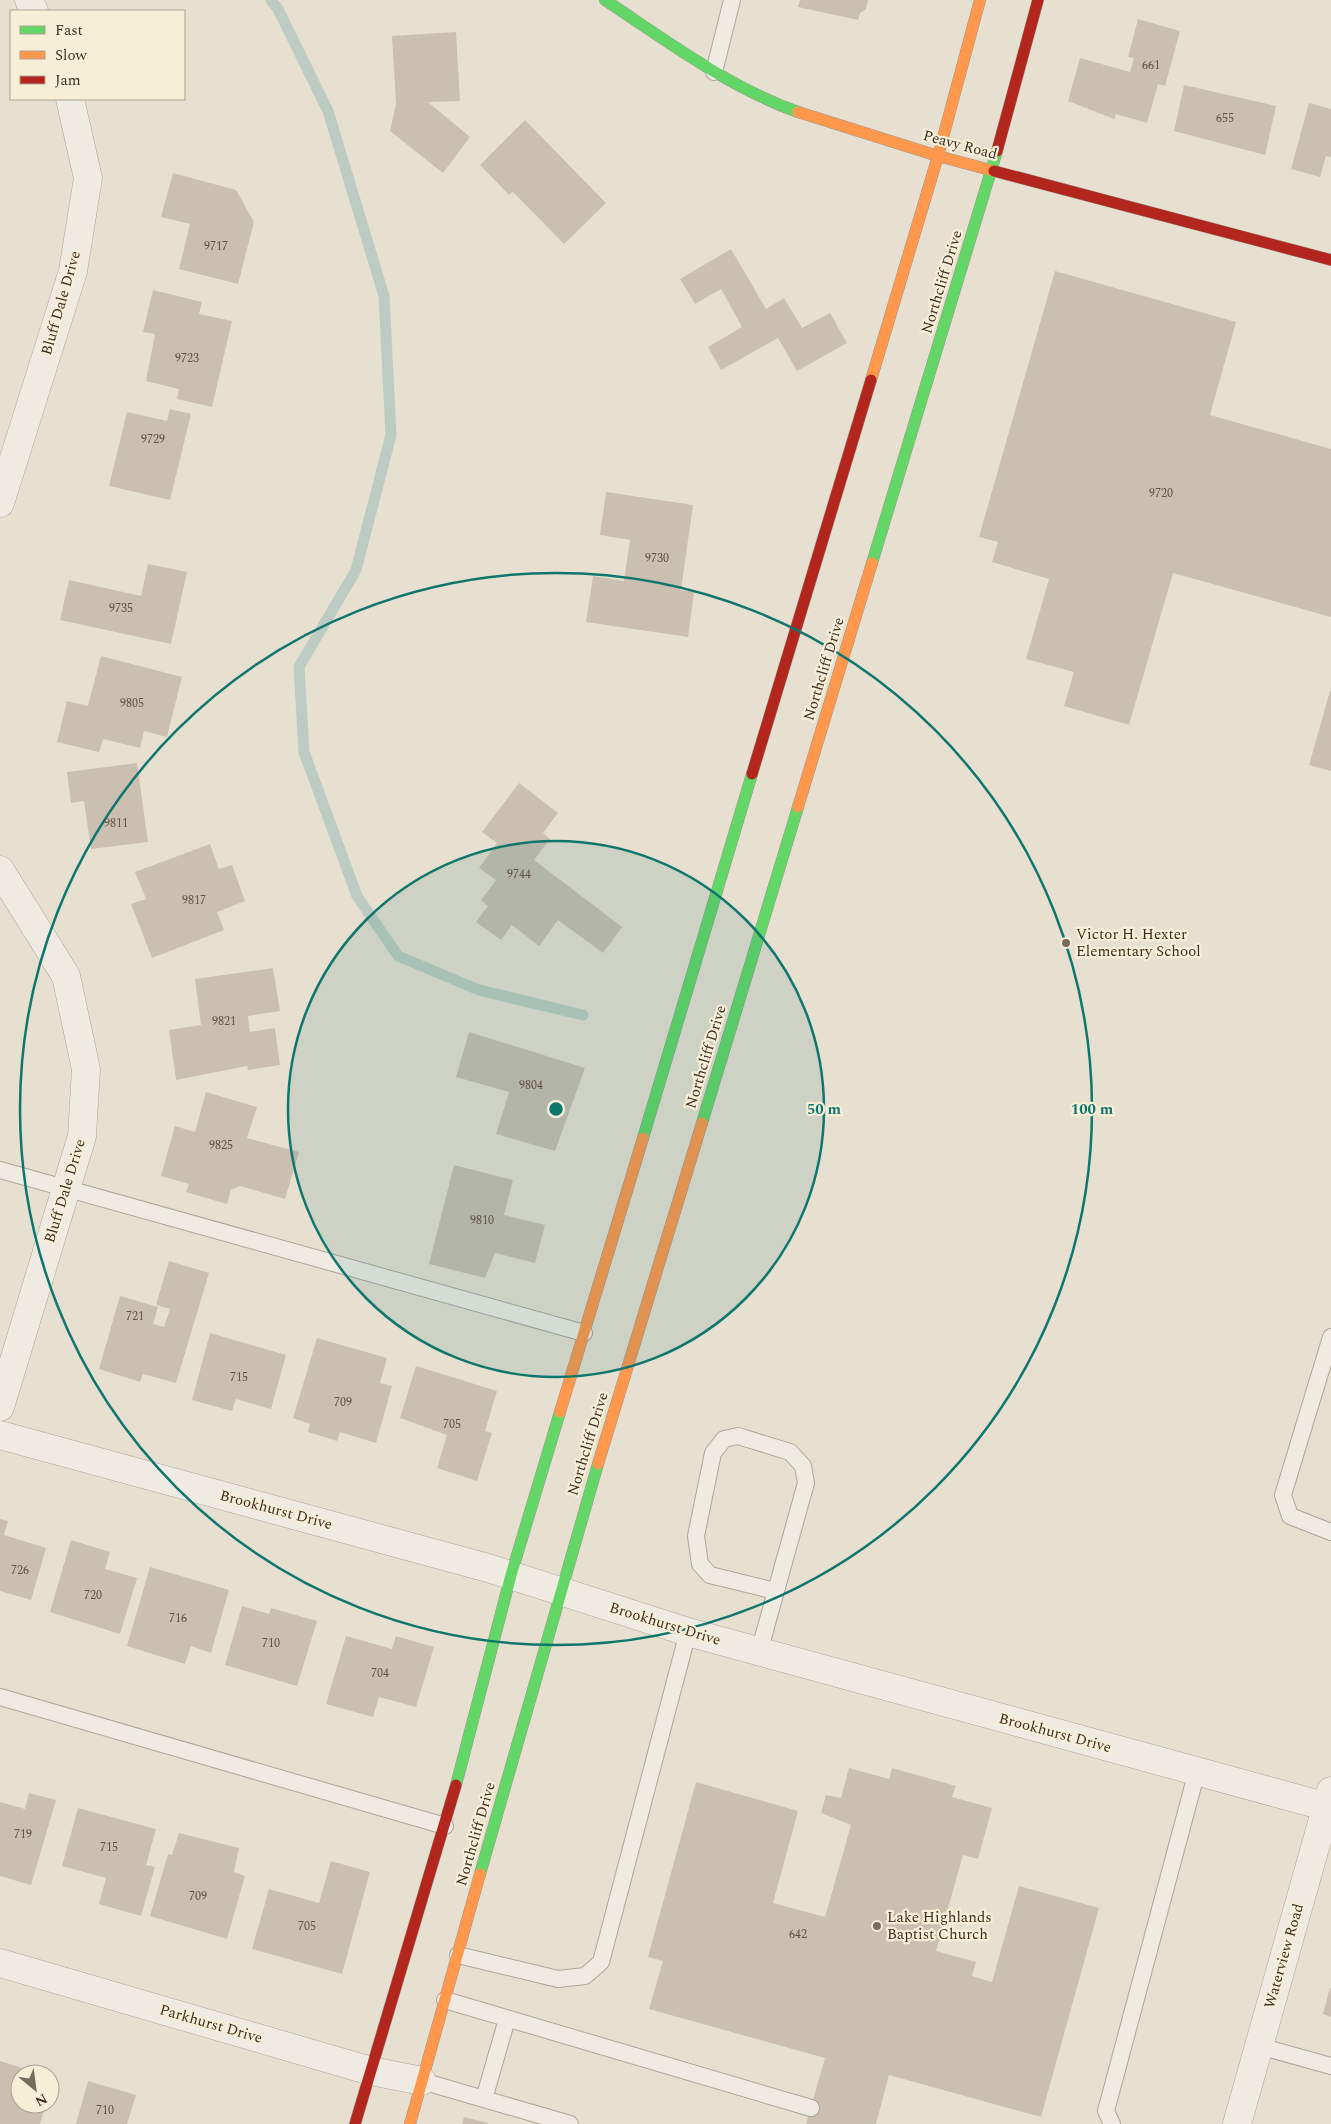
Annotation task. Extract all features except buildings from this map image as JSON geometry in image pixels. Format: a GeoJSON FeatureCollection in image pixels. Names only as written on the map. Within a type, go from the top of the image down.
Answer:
{"type":"FeatureCollection","features":[{"type":"Feature","properties":{"kind":"street","name":"Peavy Road"},"geometry":{"type":"LineString","coordinates":[[605,0],[714,72],[767,101],[830,123],[938,156],[1331,260]]}},
{"type":"Feature","properties":{"kind":"street"},"geometry":{"type":"LineString","coordinates":[[355,2124],[445,1826],[511,1575],[938,156],[980,0]]}},
{"type":"Feature","properties":{"kind":"street","name":"Northcliff Drive"},"geometry":{"type":"LineString","coordinates":[[410,2124],[560,1592],[992,169],[1038,0]]}},
{"type":"Feature","properties":{"kind":"street","name":"Bluff Dale Drive"},"geometry":{"type":"LineString","coordinates":[[0,503],[73,272],[88,178],[70,100]]}},
{"type":"Feature","properties":{"kind":"street","name":"Bluff Dale Drive"},"geometry":{"type":"LineString","coordinates":[[0,870],[66,976],[86,1068],[82,1136],[0,1407]]}},
{"type":"Feature","properties":{"kind":"street","name":"Brookhurst Drive"},"geometry":{"type":"LineString","coordinates":[[0,1435],[511,1575],[688,1632],[759,1652],[1197,1771],[1329,1801]]}},
{"type":"Feature","properties":{"kind":"street","name":"Waterview Road"},"geometry":{"type":"LineString","coordinates":[[1237,2124],[1329,1801]]}},
{"type":"Feature","properties":{"kind":"street","name":"Parkhurst Drive"},"geometry":{"type":"LineString","coordinates":[[0,1963],[371,2071],[422,2081]]}},
{"type":"Feature","properties":{"kind":"lane"},"geometry":{"type":"LineString","coordinates":[[714,72],[732,0]]}},
{"type":"Feature","properties":{"kind":"lane"},"geometry":{"type":"LineString","coordinates":[[0,1170],[66,1190],[584,1333]]}},
{"type":"Feature","properties":{"kind":"lane"},"geometry":{"type":"LineString","coordinates":[[1331,1337],[1283,1495],[1290,1516],[1331,1532]]}},
{"type":"Feature","properties":{"kind":"lane"},"geometry":{"type":"LineString","coordinates":[[759,1652],[806,1483],[803,1466],[790,1452],[738,1436],[724,1439],[713,1453],[696,1536],[696,1552],[700,1564],[710,1575],[775,1591]]}},
{"type":"Feature","properties":{"kind":"lane"},"geometry":{"type":"LineString","coordinates":[[458,1955],[558,1979],[585,1976],[602,1962],[688,1632]]}},
{"type":"Feature","properties":{"kind":"lane"},"geometry":{"type":"LineString","coordinates":[[0,1697],[445,1826]]}},
{"type":"Feature","properties":{"kind":"lane"},"geometry":{"type":"LineString","coordinates":[[1112,2124],[1106,2110],[1197,1771]]}},
{"type":"Feature","properties":{"kind":"lane"},"geometry":{"type":"LineString","coordinates":[[445,2000],[811,2108]]}},
{"type":"Feature","properties":{"kind":"lane"},"geometry":{"type":"LineString","coordinates":[[484,2099],[507,2019]]}},
{"type":"Feature","properties":{"kind":"lane"},"geometry":{"type":"LineString","coordinates":[[1259,2046],[1331,2066]]}},
{"type":"Feature","properties":{"kind":"lane"},"geometry":{"type":"LineString","coordinates":[[422,2081],[570,2124]]}},
{"type":"Feature","properties":{"kind":"waterway"},"geometry":{"type":"LineString","coordinates":[[271,0],[278,9],[328,111],[384,296],[391,435],[356,570],[299,667],[304,752],[357,896],[398,956],[479,990],[583,1015]]}},
{"type":"Feature","properties":{"kind":"traffic: fast"},"geometry":{"type":"LineString","coordinates":[[605,0],[698,62],[747,90],[798,112]]}},
{"type":"Feature","properties":{"kind":"traffic: fast"},"geometry":{"type":"LineString","coordinates":[[872,563],[997,151]]}},
{"type":"Feature","properties":{"kind":"traffic: fast"},"geometry":{"type":"LineString","coordinates":[[643,1138],[752,774]]}},
{"type":"Feature","properties":{"kind":"traffic: fast"},"geometry":{"type":"LineString","coordinates":[[702,1123],[798,807]]}},
{"type":"Feature","properties":{"kind":"traffic: fast"},"geometry":{"type":"LineString","coordinates":[[456,1785],[511,1575],[560,1412]]}},
{"type":"Feature","properties":{"kind":"traffic: fast"},"geometry":{"type":"LineString","coordinates":[[480,1874],[598,1464]]}},
{"type":"Feature","properties":{"kind":"traffic: slow"},"geometry":{"type":"LineString","coordinates":[[871,380],[938,156],[980,0]]}},
{"type":"Feature","properties":{"kind":"traffic: slow"},"geometry":{"type":"LineString","coordinates":[[798,112],[938,156],[994,171]]}},
{"type":"Feature","properties":{"kind":"traffic: slow"},"geometry":{"type":"LineString","coordinates":[[798,807],[872,563]]}},
{"type":"Feature","properties":{"kind":"traffic: slow"},"geometry":{"type":"LineString","coordinates":[[598,1464],[702,1123]]}},
{"type":"Feature","properties":{"kind":"traffic: slow"},"geometry":{"type":"LineString","coordinates":[[560,1412],[643,1138]]}},
{"type":"Feature","properties":{"kind":"traffic: slow"},"geometry":{"type":"LineString","coordinates":[[410,2124],[480,1874]]}},
{"type":"Feature","properties":{"kind":"traffic: jam"},"geometry":{"type":"LineString","coordinates":[[997,151],[1038,0]]}},
{"type":"Feature","properties":{"kind":"traffic: jam"},"geometry":{"type":"LineString","coordinates":[[994,171],[1331,260]]}},
{"type":"Feature","properties":{"kind":"traffic: jam"},"geometry":{"type":"LineString","coordinates":[[752,774],[871,380]]}},
{"type":"Feature","properties":{"kind":"traffic: jam"},"geometry":{"type":"LineString","coordinates":[[355,2124],[456,1785]]}},
{"type":"Feature","properties":{"kind":"place","name":"Victor H. Hexter Elementary School"},"geometry":{"type":"Point","coordinates":[1066,943]}},
{"type":"Feature","properties":{"kind":"place","name":"Lake Highlands Baptist Church"},"geometry":{"type":"Point","coordinates":[877,1926]}}]}
